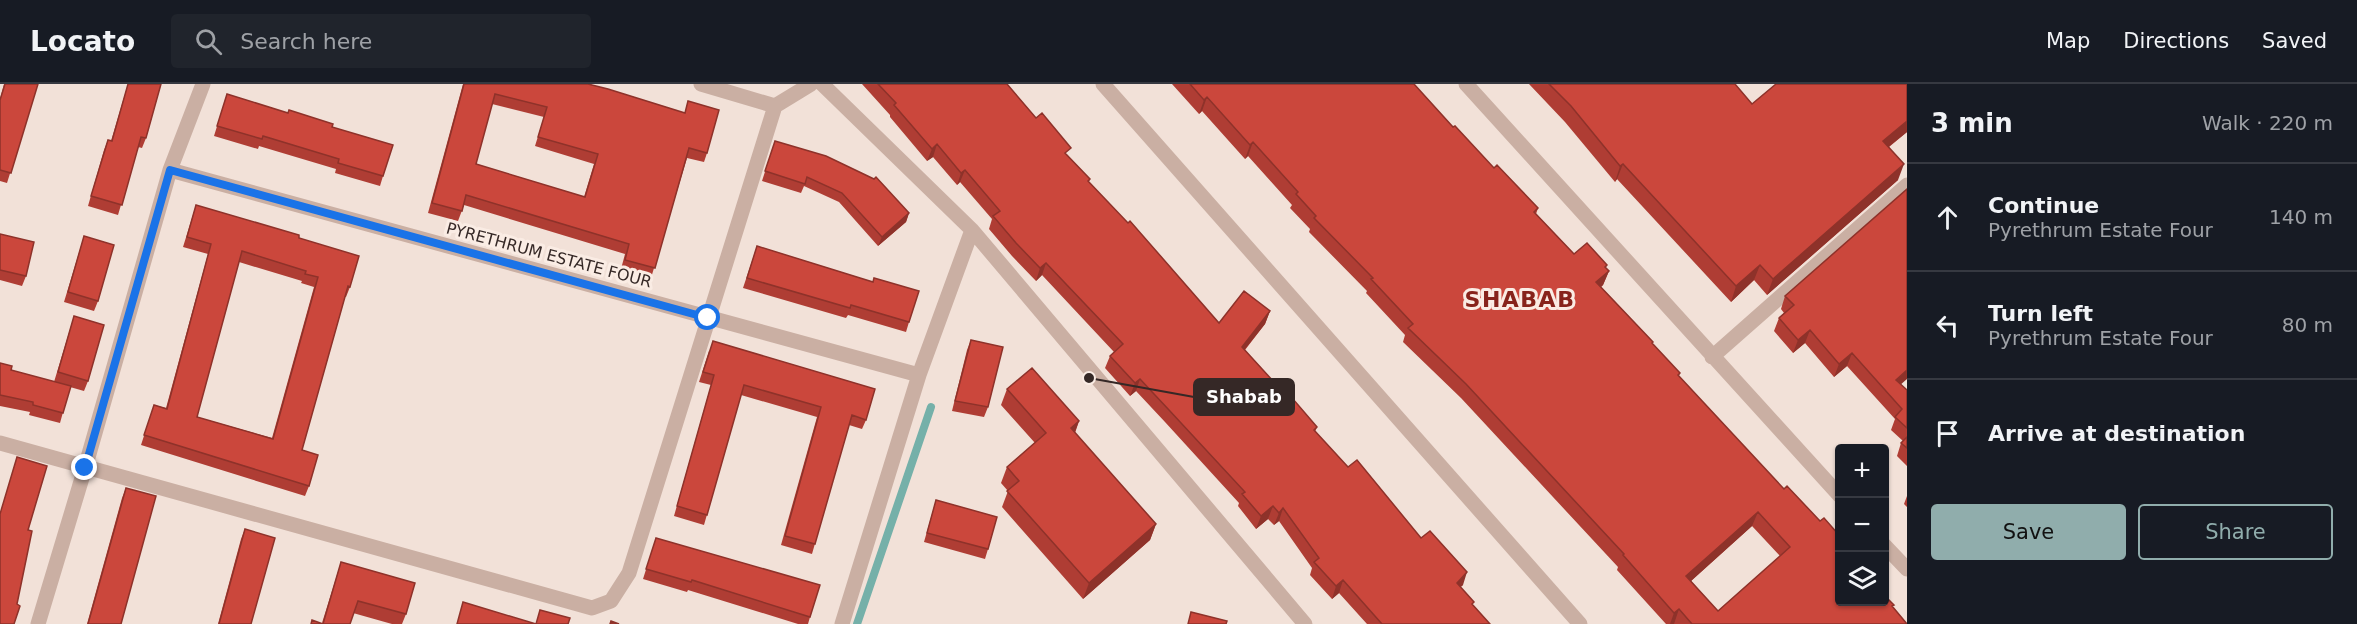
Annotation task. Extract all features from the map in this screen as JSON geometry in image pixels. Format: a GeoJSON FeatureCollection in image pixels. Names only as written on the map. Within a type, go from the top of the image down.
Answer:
{"type":"FeatureCollection","features":[{"type":"Feature","properties":{"kind":"street"},"geometry":{"type":"LineString","coordinates":[[38,624],[170,170],[203,84]]}},
{"type":"Feature","properties":{"kind":"street"},"geometry":{"type":"LineString","coordinates":[[701,84],[775,106]]}},
{"type":"Feature","properties":{"kind":"street"},"geometry":{"type":"LineString","coordinates":[[0,443],[592,608],[611,601],[629,573],[775,106],[811,84]]}},
{"type":"Feature","properties":{"kind":"street"},"geometry":{"type":"LineString","coordinates":[[822,84],[972,230],[1305,624]]}},
{"type":"Feature","properties":{"kind":"street"},"geometry":{"type":"LineString","coordinates":[[1103,84],[1580,624]]}},
{"type":"Feature","properties":{"kind":"street"},"geometry":{"type":"LineString","coordinates":[[1466,84],[1835,492]]}},
{"type":"Feature","properties":{"kind":"street","name":"PYRETHRUM ESTATE FOUR"},"geometry":{"type":"LineString","coordinates":[[170,170],[919,375]]}},
{"type":"Feature","properties":{"kind":"street"},"geometry":{"type":"LineString","coordinates":[[1712,357],[1907,185]]}},
{"type":"Feature","properties":{"kind":"street"},"geometry":{"type":"LineString","coordinates":[[842,624],[919,375],[972,230]]}},
{"type":"Feature","properties":{"kind":"street"},"geometry":{"type":"LineString","coordinates":[[1889,550],[1907,569]]}},
{"type":"Feature","properties":{"kind":"building"},"geometry":{"type":"Polygon","coordinates":[[[5,84],[38,84],[11,173],[0,170],[0,100],[5,84]]]}},
{"type":"Feature","properties":{"kind":"building"},"geometry":{"type":"Polygon","coordinates":[[[128,84],[161,84],[146,138],[141,137],[122,205],[91,196],[108,140],[112,141],[128,84]]]}},
{"type":"Feature","properties":{"kind":"building"},"geometry":{"type":"Polygon","coordinates":[[[464,84],[588,84],[685,113],[688,101],[719,110],[707,153],[689,148],[655,268],[625,260],[629,244],[466,195],[462,211],[432,203],[464,84]],[[495,94],[476,164],[585,197],[598,154],[538,137],[547,107],[495,94]]]}},
{"type":"Feature","properties":{"kind":"building"},"geometry":{"type":"Polygon","coordinates":[[[878,84],[1007,84],[1036,118],[1042,113],[1071,148],[1065,153],[1090,179],[1088,181],[1128,223],[1130,221],[1219,323],[1244,291],[1270,311],[1242,347],[1285,394],[1287,392],[1317,427],[1314,430],[1348,467],[1357,460],[1421,538],[1430,531],[1467,572],[1457,583],[1490,624],[1382,624],[1343,580],[1336,586],[1314,562],[1319,558],[1283,508],[1279,513],[1273,506],[1261,516],[1242,494],[1245,492],[1140,379],[1135,383],[1110,356],[1123,344],[1046,263],[1040,268],[1016,243],[993,216],[1000,211],[965,170],[961,173],[937,144],[932,149],[878,84]]]}},
{"type":"Feature","properties":{"kind":"building"},"geometry":{"type":"Polygon","coordinates":[[[1190,84],[1414,84],[1494,168],[1497,165],[1538,208],[1534,212],[1574,254],[1587,243],[1607,265],[1605,267],[1609,271],[1596,282],[1653,342],[1680,373],[1678,375],[1784,489],[1787,486],[1820,521],[1824,518],[1835,530],[1835,606],[1889,606],[1889,600],[1907,624],[1692,624],[1679,609],[1674,613],[1624,554],[1466,384],[1408,328],[1413,324],[1371,279],[1373,278],[1314,218],[1316,216],[1296,194],[1298,192],[1253,142],[1250,145],[1207,97],[1204,100],[1190,84]],[[1758,512],[1686,576],[1718,611],[1790,547],[1758,512]]]}},
{"type":"Feature","properties":{"kind":"building"},"geometry":{"type":"Polygon","coordinates":[[[1549,84],[1735,84],[1752,104],[1776,84],[1907,84],[1907,121],[1883,141],[1904,164],[1773,279],[1760,265],[1736,286],[1623,164],[1620,166],[1571,106],[1549,84]]]}},
{"type":"Feature","properties":{"kind":"building"},"geometry":{"type":"Polygon","coordinates":[[[227,94],[288,113],[289,110],[333,124],[332,127],[393,145],[383,176],[338,163],[339,159],[263,136],[262,139],[217,126],[227,94]]]}},
{"type":"Feature","properties":{"kind":"building"},"geometry":{"type":"Polygon","coordinates":[[[775,141],[826,156],[874,179],[876,177],[909,213],[882,237],[842,193],[807,177],[805,184],[765,171],[775,141]]]}},
{"type":"Feature","properties":{"kind":"building"},"geometry":{"type":"Polygon","coordinates":[[[1907,189],[1907,370],[1896,380],[1907,390],[1907,428],[1895,417],[1902,409],[1852,353],[1839,364],[1810,330],[1798,340],[1779,318],[1794,305],[1785,296],[1907,189]]]}},
{"type":"Feature","properties":{"kind":"building"},"geometry":{"type":"Polygon","coordinates":[[[196,205],[299,235],[299,238],[359,256],[350,287],[348,286],[302,450],[318,455],[309,486],[144,435],[154,405],[167,409],[211,244],[187,237],[196,205]],[[242,251],[197,417],[273,439],[318,277],[305,274],[306,271],[242,251]]]}},
{"type":"Feature","properties":{"kind":"building"},"geometry":{"type":"Polygon","coordinates":[[[0,234],[34,242],[26,276],[0,270],[0,234]]]}},
{"type":"Feature","properties":{"kind":"building"},"geometry":{"type":"Polygon","coordinates":[[[84,236],[114,245],[98,301],[68,292],[84,236]]]}},
{"type":"Feature","properties":{"kind":"building"},"geometry":{"type":"Polygon","coordinates":[[[757,246],[873,282],[874,278],[919,291],[909,322],[851,305],[850,308],[747,278],[757,246]]]}},
{"type":"Feature","properties":{"kind":"building"},"geometry":{"type":"Polygon","coordinates":[[[74,316],[104,325],[88,381],[58,372],[74,316]]]}},
{"type":"Feature","properties":{"kind":"building"},"geometry":{"type":"Polygon","coordinates":[[[971,340],[1003,347],[988,407],[955,401],[971,340]]]}},
{"type":"Feature","properties":{"kind":"building"},"geometry":{"type":"Polygon","coordinates":[[[713,341],[875,389],[866,420],[852,415],[815,544],[785,536],[821,407],[744,385],[707,515],[677,506],[714,375],[703,372],[713,341]]]}},
{"type":"Feature","properties":{"kind":"building"},"geometry":{"type":"Polygon","coordinates":[[[0,363],[12,366],[11,370],[71,386],[63,413],[33,405],[33,402],[0,395],[0,363]]]}},
{"type":"Feature","properties":{"kind":"building"},"geometry":{"type":"Polygon","coordinates":[[[1032,368],[1079,421],[1071,428],[1156,524],[1089,583],[1007,491],[1019,481],[1007,467],[1046,433],[1007,389],[1032,368]]]}},
{"type":"Feature","properties":{"kind":"building"},"geometry":{"type":"Polygon","coordinates":[[[1907,437],[1907,448],[1901,443],[1907,437]]]}},
{"type":"Feature","properties":{"kind":"building"},"geometry":{"type":"Polygon","coordinates":[[[17,457],[47,466],[28,530],[32,531],[17,604],[20,606],[14,624],[0,624],[0,514],[17,457]]]}},
{"type":"Feature","properties":{"kind":"building"},"geometry":{"type":"Polygon","coordinates":[[[126,488],[156,496],[121,624],[88,624],[126,488]]]}},
{"type":"Feature","properties":{"kind":"building"},"geometry":{"type":"Polygon","coordinates":[[[936,500],[997,517],[988,549],[927,533],[936,500]]]}},
{"type":"Feature","properties":{"kind":"building"},"geometry":{"type":"Polygon","coordinates":[[[245,529],[275,538],[251,624],[219,624],[245,529]]]}},
{"type":"Feature","properties":{"kind":"building"},"geometry":{"type":"Polygon","coordinates":[[[656,538],[820,585],[810,617],[692,580],[691,582],[646,569],[656,538]]]}},
{"type":"Feature","properties":{"kind":"building"},"geometry":{"type":"Polygon","coordinates":[[[341,562],[415,583],[406,614],[358,601],[350,624],[323,624],[341,562]]]}},
{"type":"Feature","properties":{"kind":"building"},"geometry":{"type":"Polygon","coordinates":[[[463,602],[536,624],[457,624],[463,602]]]}},
{"type":"Feature","properties":{"kind":"building"},"geometry":{"type":"Polygon","coordinates":[[[540,610],[570,618],[568,624],[536,624],[540,610]]]}},
{"type":"Feature","properties":{"kind":"building"},"geometry":{"type":"Polygon","coordinates":[[[1191,612],[1227,621],[1226,624],[1188,624],[1191,612]]]}},
{"type":"Feature","properties":{"kind":"building"},"geometry":{"type":"Polygon","coordinates":[[[312,620],[323,624],[311,624],[312,620]]]}},
{"type":"Feature","properties":{"kind":"waterway"},"geometry":{"type":"LineString","coordinates":[[857,624],[931,407]]}},
{"type":"Feature","properties":{"kind":"place","name":"Shabab"},"geometry":{"type":"Point","coordinates":[1089,378]}},
{"type":"Feature","properties":{"kind":"district","name":"SHABAB"},"geometry":{"type":"Point","coordinates":[1520,299]}},
{"type":"Feature","properties":{"kind":"route"},"geometry":{"type":"LineString","coordinates":[[85,468],[170,170],[708,318]]}}]}
